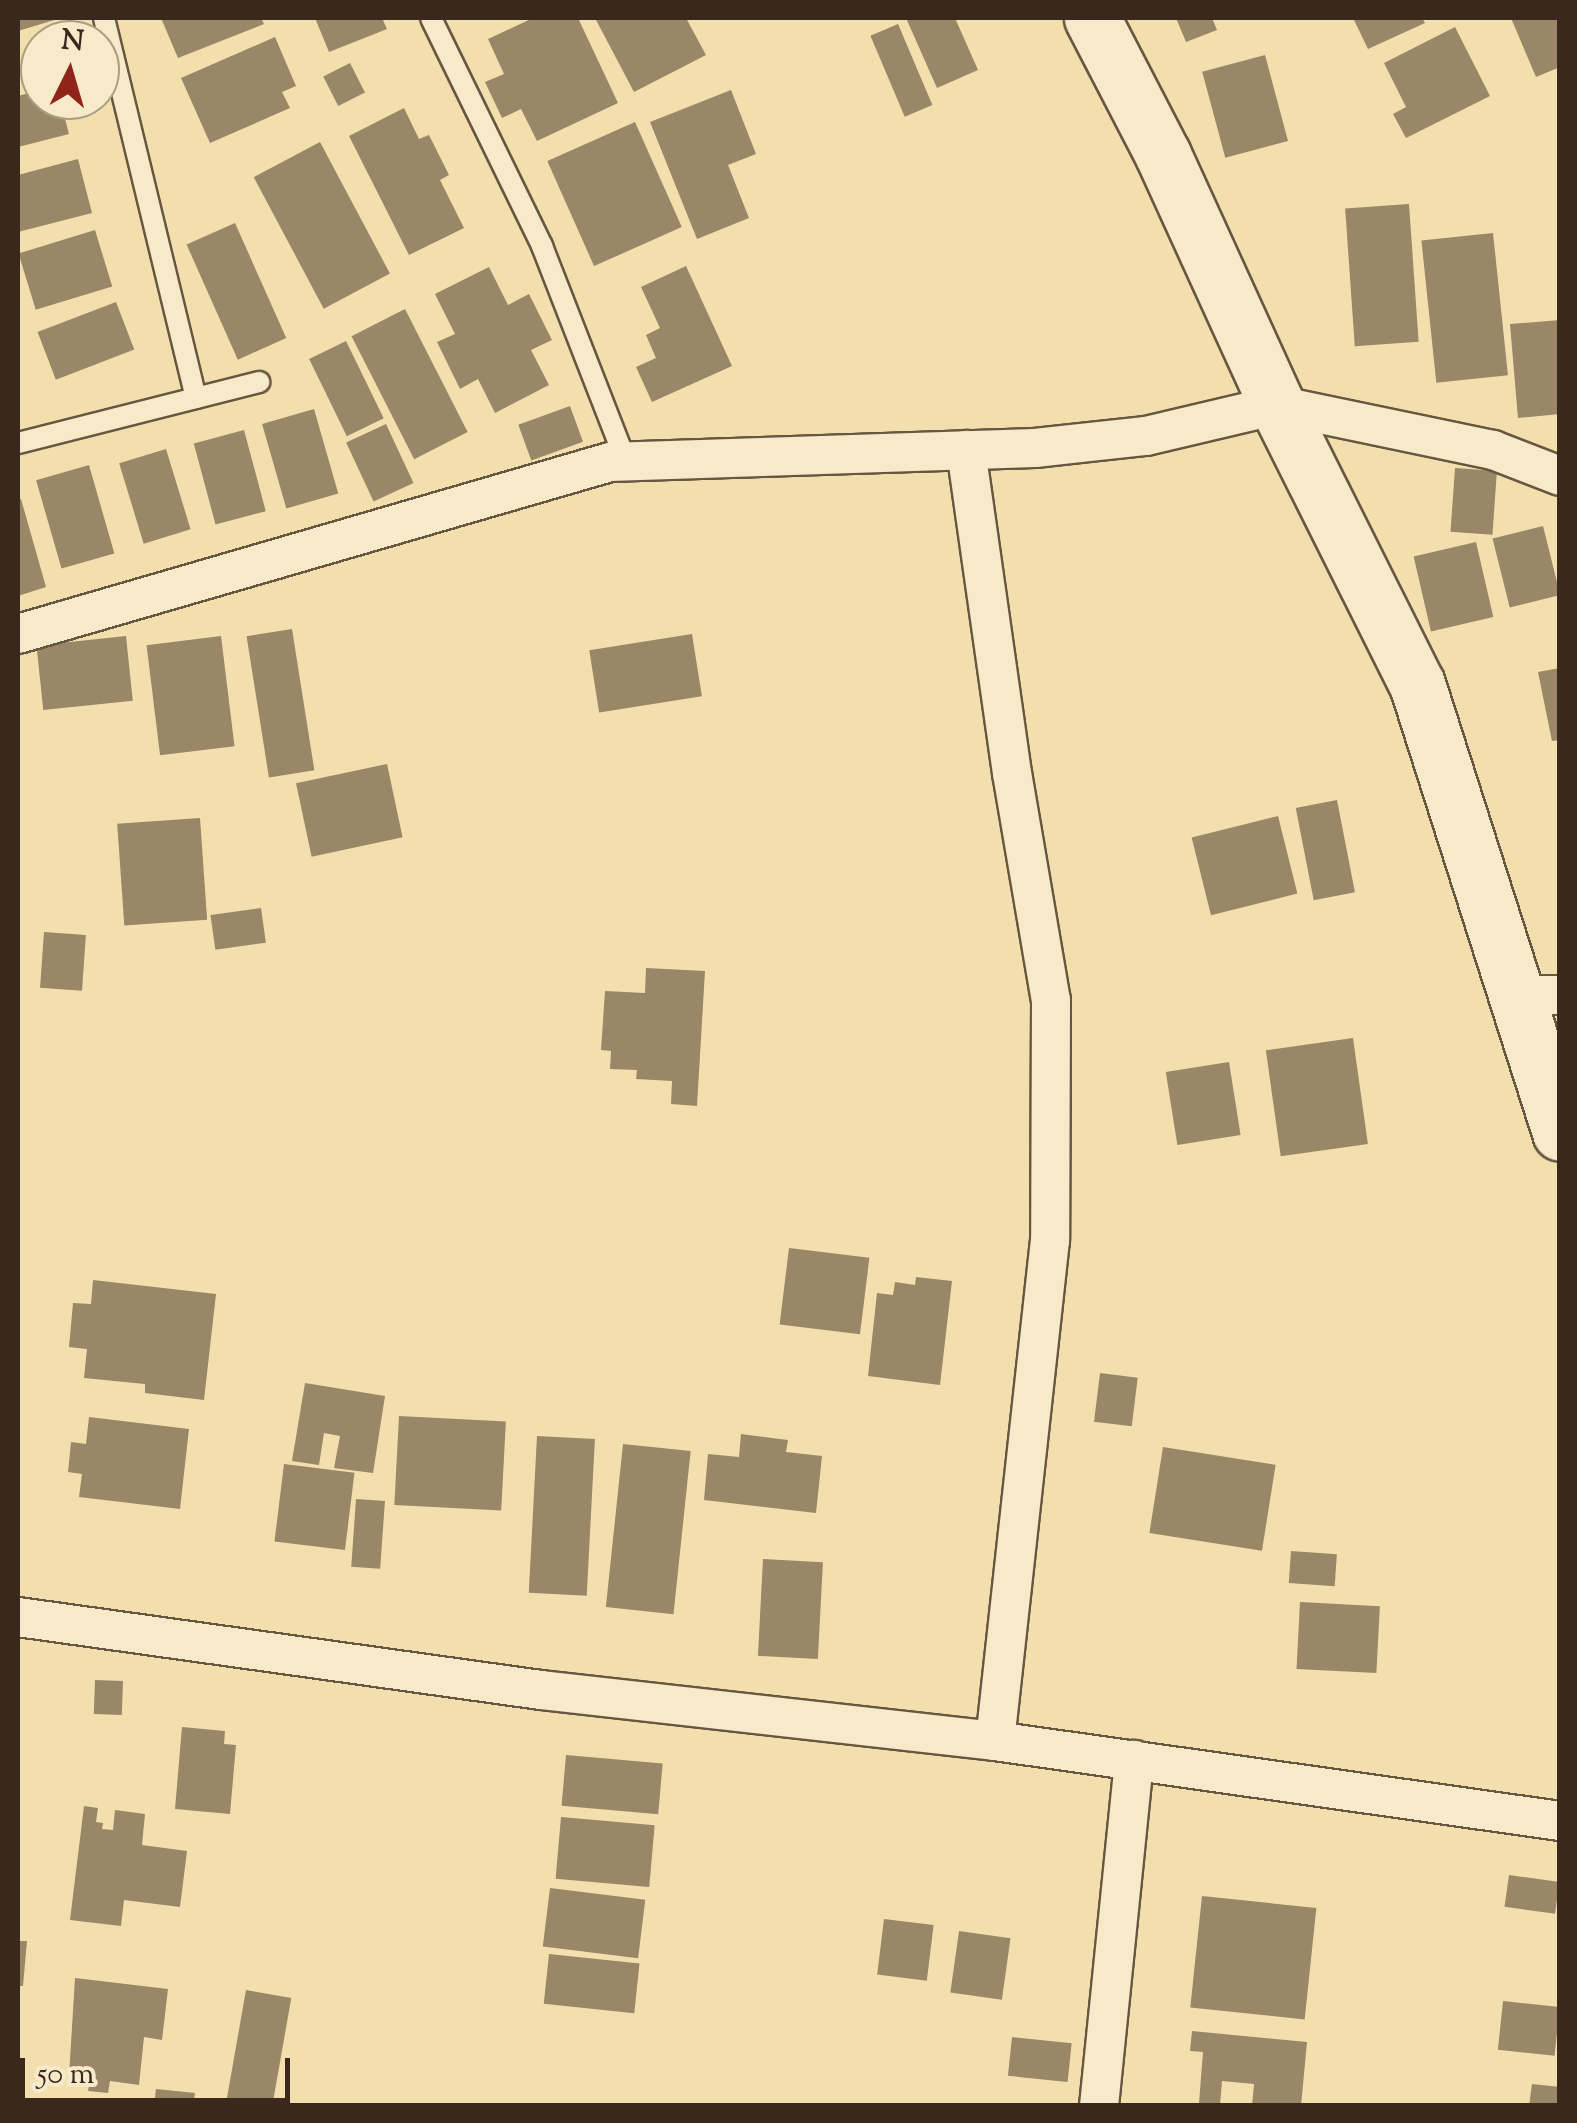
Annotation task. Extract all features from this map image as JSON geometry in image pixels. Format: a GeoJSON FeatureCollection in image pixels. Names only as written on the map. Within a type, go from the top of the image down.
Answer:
{"type":"FeatureCollection","features":[{"type":"Feature","properties":{"kind":"street"},"geometry":{"type":"LineString","coordinates":[[1092,18],[1163,155],[1276,405],[1417,684],[1538,995],[1560,1133]]}},
{"type":"Feature","properties":{"kind":"street"},"geometry":{"type":"LineString","coordinates":[[18,634],[610,462],[1034,448],[1146,436],[1276,405],[1494,450],[1560,476]]}},
{"type":"Feature","properties":{"kind":"street"},"geometry":{"type":"LineString","coordinates":[[966,450],[1012,773],[1051,1000],[1050,1240],[994,1741]]}},
{"type":"Feature","properties":{"kind":"street"},"geometry":{"type":"LineString","coordinates":[[18,1617],[541,1690],[994,1741],[1560,1821]]}},
{"type":"Feature","properties":{"kind":"street"},"geometry":{"type":"LineString","coordinates":[[1099,2106],[1134,1760]]}},
{"type":"Feature","properties":{"kind":"lane"},"geometry":{"type":"LineString","coordinates":[[104,18],[196,398]]}},
{"type":"Feature","properties":{"kind":"lane"},"geometry":{"type":"LineString","coordinates":[[431,18],[542,246],[626,461]]}},
{"type":"Feature","properties":{"kind":"lane"},"geometry":{"type":"LineString","coordinates":[[18,443],[260,382]]}},
{"type":"Feature","properties":{"kind":"building"},"geometry":{"type":"Polygon","coordinates":[[[18,18],[61,18],[20,20],[18,31],[18,18]]]}},
{"type":"Feature","properties":{"kind":"building"},"geometry":{"type":"Polygon","coordinates":[[[161,18],[261,18],[264,24],[178,58],[161,18]]]}},
{"type":"Feature","properties":{"kind":"building"},"geometry":{"type":"Polygon","coordinates":[[[315,18],[382,18],[387,29],[329,52],[315,18]]]}},
{"type":"Feature","properties":{"kind":"building"},"geometry":{"type":"Polygon","coordinates":[[[533,18],[578,18],[618,103],[537,141],[521,109],[502,118],[485,82],[504,74],[488,39],[533,18]]]}},
{"type":"Feature","properties":{"kind":"building"},"geometry":{"type":"Polygon","coordinates":[[[595,18],[686,18],[706,55],[634,92],[595,18]]]}},
{"type":"Feature","properties":{"kind":"building"},"geometry":{"type":"Polygon","coordinates":[[[906,18],[955,18],[978,70],[937,88],[906,18]]]}},
{"type":"Feature","properties":{"kind":"building"},"geometry":{"type":"Polygon","coordinates":[[[1176,18],[1212,18],[1217,30],[1186,42],[1176,18]]]}},
{"type":"Feature","properties":{"kind":"building"},"geometry":{"type":"Polygon","coordinates":[[[1353,18],[1422,18],[1425,23],[1368,49],[1353,18]]]}},
{"type":"Feature","properties":{"kind":"building"},"geometry":{"type":"Polygon","coordinates":[[[1511,18],[1560,18],[1560,67],[1536,77],[1511,18]]]}},
{"type":"Feature","properties":{"kind":"building"},"geometry":{"type":"Polygon","coordinates":[[[898,24],[932,105],[905,117],[870,36],[898,24]]]}},
{"type":"Feature","properties":{"kind":"building"},"geometry":{"type":"Polygon","coordinates":[[[1455,27],[1490,96],[1406,138],[1393,114],[1406,107],[1384,63],[1455,27]]]}},
{"type":"Feature","properties":{"kind":"building"},"geometry":{"type":"Polygon","coordinates":[[[275,37],[296,86],[282,92],[290,108],[210,143],[181,78],[275,37]]]}},
{"type":"Feature","properties":{"kind":"building"},"geometry":{"type":"Polygon","coordinates":[[[1265,55],[1288,141],[1225,158],[1202,72],[1265,55]]]}},
{"type":"Feature","properties":{"kind":"building"},"geometry":{"type":"Polygon","coordinates":[[[350,63],[365,92],[338,106],[323,77],[350,63]]]}},
{"type":"Feature","properties":{"kind":"building"},"geometry":{"type":"Polygon","coordinates":[[[731,90],[756,154],[728,165],[749,218],[697,239],[650,122],[731,90]]]}},
{"type":"Feature","properties":{"kind":"building"},"geometry":{"type":"Polygon","coordinates":[[[18,96],[20,120],[65,120],[69,134],[18,147],[18,96]]]}},
{"type":"Feature","properties":{"kind":"building"},"geometry":{"type":"Polygon","coordinates":[[[404,108],[419,139],[429,135],[449,175],[440,180],[464,228],[409,255],[349,136],[404,108]]]}},
{"type":"Feature","properties":{"kind":"building"},"geometry":{"type":"Polygon","coordinates":[[[635,122],[682,227],[594,266],[547,161],[635,122]]]}},
{"type":"Feature","properties":{"kind":"building"},"geometry":{"type":"Polygon","coordinates":[[[320,142],[390,274],[324,309],[254,177],[320,142]]]}},
{"type":"Feature","properties":{"kind":"building"},"geometry":{"type":"Polygon","coordinates":[[[78,159],[92,213],[18,232],[18,175],[78,159]]]}},
{"type":"Feature","properties":{"kind":"building"},"geometry":{"type":"Polygon","coordinates":[[[1409,204],[1419,342],[1355,346],[1345,208],[1409,204]]]}},
{"type":"Feature","properties":{"kind":"building"},"geometry":{"type":"Polygon","coordinates":[[[235,223],[286,338],[238,360],[187,245],[235,223]]]}},
{"type":"Feature","properties":{"kind":"building"},"geometry":{"type":"Polygon","coordinates":[[[95,230],[112,286],[36,310],[18,253],[95,230]]]}},
{"type":"Feature","properties":{"kind":"building"},"geometry":{"type":"Polygon","coordinates":[[[1493,233],[1508,375],[1436,383],[1421,241],[1493,233]]]}},
{"type":"Feature","properties":{"kind":"building"},"geometry":{"type":"Polygon","coordinates":[[[686,266],[732,366],[652,402],[636,367],[656,358],[646,335],[660,328],[641,287],[686,266]]]}},
{"type":"Feature","properties":{"kind":"building"},"geometry":{"type":"Polygon","coordinates":[[[489,267],[508,305],[529,294],[552,340],[531,350],[549,385],[495,413],[478,379],[460,389],[437,342],[455,334],[435,294],[489,267]]]}},
{"type":"Feature","properties":{"kind":"building"},"geometry":{"type":"Polygon","coordinates":[[[116,302],[134,350],[56,380],[38,332],[116,302]]]}},
{"type":"Feature","properties":{"kind":"building"},"geometry":{"type":"Polygon","coordinates":[[[405,309],[468,432],[414,459],[352,336],[405,309]]]}},
{"type":"Feature","properties":{"kind":"building"},"geometry":{"type":"Polygon","coordinates":[[[1560,320],[1560,414],[1518,418],[1510,324],[1560,320]]]}},
{"type":"Feature","properties":{"kind":"building"},"geometry":{"type":"Polygon","coordinates":[[[346,341],[384,418],[347,436],[309,359],[346,341]]]}},
{"type":"Feature","properties":{"kind":"building"},"geometry":{"type":"Polygon","coordinates":[[[570,406],[583,442],[531,461],[518,425],[570,406]]]}},
{"type":"Feature","properties":{"kind":"building"},"geometry":{"type":"Polygon","coordinates":[[[314,409],[338,494],[286,508],[262,424],[314,409]]]}},
{"type":"Feature","properties":{"kind":"building"},"geometry":{"type":"Polygon","coordinates":[[[386,424],[413,483],[374,502],[346,443],[386,424]]]}},
{"type":"Feature","properties":{"kind":"building"},"geometry":{"type":"Polygon","coordinates":[[[244,430],[266,511],[216,525],[194,443],[244,430]]]}},
{"type":"Feature","properties":{"kind":"building"},"geometry":{"type":"Polygon","coordinates":[[[166,449],[191,529],[144,544],[119,463],[166,449]]]}},
{"type":"Feature","properties":{"kind":"building"},"geometry":{"type":"Polygon","coordinates":[[[89,465],[114,553],[61,569],[36,480],[89,465]]]}},
{"type":"Feature","properties":{"kind":"building"},"geometry":{"type":"Polygon","coordinates":[[[1455,468],[1497,471],[1492,535],[1451,532],[1455,468]]]}},
{"type":"Feature","properties":{"kind":"building"},"geometry":{"type":"Polygon","coordinates":[[[21,499],[46,587],[18,596],[18,500],[21,499]]]}},
{"type":"Feature","properties":{"kind":"building"},"geometry":{"type":"Polygon","coordinates":[[[1543,526],[1560,595],[1510,607],[1493,539],[1543,526]]]}},
{"type":"Feature","properties":{"kind":"building"},"geometry":{"type":"Polygon","coordinates":[[[1476,542],[1493,617],[1431,631],[1414,556],[1476,542]]]}},
{"type":"Feature","properties":{"kind":"building"},"geometry":{"type":"Polygon","coordinates":[[[292,629],[314,770],[269,777],[247,636],[292,629]]]}},
{"type":"Feature","properties":{"kind":"building"},"geometry":{"type":"Polygon","coordinates":[[[692,634],[702,696],[599,712],[589,650],[692,634]]]}},
{"type":"Feature","properties":{"kind":"building"},"geometry":{"type":"Polygon","coordinates":[[[126,636],[133,701],[43,710],[36,645],[126,636]]]}},
{"type":"Feature","properties":{"kind":"building"},"geometry":{"type":"Polygon","coordinates":[[[221,636],[235,746],[160,755],[147,645],[221,636]]]}},
{"type":"Feature","properties":{"kind":"building"},"geometry":{"type":"Polygon","coordinates":[[[1560,668],[1560,740],[1552,741],[1538,672],[1560,668]]]}},
{"type":"Feature","properties":{"kind":"building"},"geometry":{"type":"Polygon","coordinates":[[[387,764],[403,837],[312,857],[296,783],[387,764]]]}},
{"type":"Feature","properties":{"kind":"building"},"geometry":{"type":"Polygon","coordinates":[[[1337,800],[1355,892],[1314,900],[1296,808],[1337,800]]]}},
{"type":"Feature","properties":{"kind":"building"},"geometry":{"type":"Polygon","coordinates":[[[1278,816],[1297,894],[1211,915],[1192,838],[1278,816]]]}},
{"type":"Feature","properties":{"kind":"building"},"geometry":{"type":"Polygon","coordinates":[[[200,818],[207,920],[124,926],[117,824],[200,818]]]}},
{"type":"Feature","properties":{"kind":"building"},"geometry":{"type":"Polygon","coordinates":[[[261,908],[266,943],[215,950],[210,915],[261,908]]]}},
{"type":"Feature","properties":{"kind":"building"},"geometry":{"type":"Polygon","coordinates":[[[44,932],[86,935],[82,991],[40,988],[44,932]]]}},
{"type":"Feature","properties":{"kind":"building"},"geometry":{"type":"Polygon","coordinates":[[[646,968],[705,971],[697,1106],[671,1104],[672,1081],[636,1079],[637,1070],[610,1069],[611,1051],[601,1050],[605,991],[645,993],[646,968]]]}},
{"type":"Feature","properties":{"kind":"building"},"geometry":{"type":"Polygon","coordinates":[[[1353,1038],[1368,1144],[1281,1156],[1266,1050],[1353,1038]]]}},
{"type":"Feature","properties":{"kind":"building"},"geometry":{"type":"Polygon","coordinates":[[[1229,1062],[1241,1135],[1177,1145],[1166,1072],[1229,1062]]]}},
{"type":"Feature","properties":{"kind":"building"},"geometry":{"type":"Polygon","coordinates":[[[789,1248],[869,1258],[860,1334],[780,1324],[789,1248]]]}},
{"type":"Feature","properties":{"kind":"building"},"geometry":{"type":"Polygon","coordinates":[[[916,1277],[952,1281],[940,1385],[868,1376],[877,1293],[893,1295],[895,1282],[915,1285],[916,1277]]]}},
{"type":"Feature","properties":{"kind":"building"},"geometry":{"type":"Polygon","coordinates":[[[93,1280],[216,1294],[204,1400],[145,1393],[145,1384],[84,1378],[87,1349],[69,1347],[73,1303],[91,1304],[93,1280]]]}},
{"type":"Feature","properties":{"kind":"building"},"geometry":{"type":"Polygon","coordinates":[[[1100,1373],[1138,1378],[1132,1426],[1094,1422],[1100,1373]]]}},
{"type":"Feature","properties":{"kind":"building"},"geometry":{"type":"Polygon","coordinates":[[[305,1383],[385,1396],[373,1473],[334,1468],[340,1436],[324,1433],[319,1465],[292,1461],[305,1383]]]}},
{"type":"Feature","properties":{"kind":"building"},"geometry":{"type":"Polygon","coordinates":[[[399,1416],[506,1422],[501,1510],[394,1505],[399,1416]]]}},
{"type":"Feature","properties":{"kind":"building"},"geometry":{"type":"Polygon","coordinates":[[[89,1417],[189,1429],[180,1509],[79,1497],[82,1474],[68,1472],[71,1442],[86,1444],[89,1417]]]}},
{"type":"Feature","properties":{"kind":"building"},"geometry":{"type":"Polygon","coordinates":[[[741,1434],[788,1440],[786,1452],[822,1456],[816,1513],[704,1500],[708,1454],[739,1457],[741,1434]]]}},
{"type":"Feature","properties":{"kind":"building"},"geometry":{"type":"Polygon","coordinates":[[[537,1436],[595,1439],[587,1596],[529,1593],[537,1436]]]}},
{"type":"Feature","properties":{"kind":"building"},"geometry":{"type":"Polygon","coordinates":[[[623,1444],[691,1451],[673,1614],[606,1607],[623,1444]]]}},
{"type":"Feature","properties":{"kind":"building"},"geometry":{"type":"Polygon","coordinates":[[[1163,1447],[1276,1465],[1262,1551],[1149,1533],[1163,1447]]]}},
{"type":"Feature","properties":{"kind":"building"},"geometry":{"type":"Polygon","coordinates":[[[284,1464],[354,1473],[345,1550],[274,1541],[284,1464]]]}},
{"type":"Feature","properties":{"kind":"building"},"geometry":{"type":"Polygon","coordinates":[[[356,1499],[385,1501],[380,1569],[351,1567],[356,1499]]]}},
{"type":"Feature","properties":{"kind":"building"},"geometry":{"type":"Polygon","coordinates":[[[1291,1551],[1337,1554],[1335,1586],[1289,1583],[1291,1551]]]}},
{"type":"Feature","properties":{"kind":"building"},"geometry":{"type":"Polygon","coordinates":[[[763,1559],[823,1562],[818,1659],[758,1656],[763,1559]]]}},
{"type":"Feature","properties":{"kind":"building"},"geometry":{"type":"Polygon","coordinates":[[[1300,1602],[1380,1606],[1376,1673],[1296,1669],[1300,1602]]]}},
{"type":"Feature","properties":{"kind":"building"},"geometry":{"type":"Polygon","coordinates":[[[95,1680],[123,1681],[122,1715],[94,1714],[95,1680]]]}},
{"type":"Feature","properties":{"kind":"building"},"geometry":{"type":"Polygon","coordinates":[[[182,1727],[225,1731],[224,1744],[236,1745],[230,1814],[175,1809],[182,1727]]]}},
{"type":"Feature","properties":{"kind":"building"},"geometry":{"type":"Polygon","coordinates":[[[566,1755],[663,1763],[658,1814],[562,1806],[566,1755]]]}},
{"type":"Feature","properties":{"kind":"building"},"geometry":{"type":"Polygon","coordinates":[[[84,1806],[98,1808],[96,1822],[103,1823],[102,1829],[113,1830],[115,1810],[145,1814],[142,1845],[187,1851],[180,1907],[124,1900],[121,1926],[70,1920],[84,1806]]]}},
{"type":"Feature","properties":{"kind":"building"},"geometry":{"type":"Polygon","coordinates":[[[561,1817],[655,1825],[649,1887],[556,1879],[561,1817]]]}},
{"type":"Feature","properties":{"kind":"building"},"geometry":{"type":"Polygon","coordinates":[[[1509,1875],[1560,1882],[1555,1914],[1505,1907],[1509,1875]]]}},
{"type":"Feature","properties":{"kind":"building"},"geometry":{"type":"Polygon","coordinates":[[[550,1888],[645,1900],[638,1958],[543,1947],[550,1888]]]}},
{"type":"Feature","properties":{"kind":"building"},"geometry":{"type":"Polygon","coordinates":[[[1202,1896],[1316,1908],[1305,2019],[1190,2007],[1202,1896]]]}},
{"type":"Feature","properties":{"kind":"building"},"geometry":{"type":"Polygon","coordinates":[[[884,1919],[934,1925],[927,1981],[877,1975],[884,1919]]]}},
{"type":"Feature","properties":{"kind":"building"},"geometry":{"type":"Polygon","coordinates":[[[959,1931],[1010,1938],[1002,2000],[950,1992],[959,1931]]]}},
{"type":"Feature","properties":{"kind":"building"},"geometry":{"type":"Polygon","coordinates":[[[18,1941],[27,1941],[23,1986],[18,1986],[18,1941]]]}},
{"type":"Feature","properties":{"kind":"building"},"geometry":{"type":"Polygon","coordinates":[[[549,1954],[640,1964],[634,2013],[544,2004],[549,1954]]]}},
{"type":"Feature","properties":{"kind":"building"},"geometry":{"type":"Polygon","coordinates":[[[75,1978],[168,1989],[162,2040],[144,2037],[139,2085],[110,2081],[108,2093],[88,2091],[90,2079],[69,2076],[75,1978]]]}},
{"type":"Feature","properties":{"kind":"building"},"geometry":{"type":"Polygon","coordinates":[[[246,1990],[291,1998],[272,2106],[226,2106],[246,1990]]]}},
{"type":"Feature","properties":{"kind":"building"},"geometry":{"type":"Polygon","coordinates":[[[1503,2001],[1560,2007],[1555,2056],[1498,2050],[1503,2001]]]}},
{"type":"Feature","properties":{"kind":"building"},"geometry":{"type":"Polygon","coordinates":[[[1192,2031],[1307,2042],[1301,2106],[1252,2106],[1254,2084],[1222,2081],[1220,2105],[1199,2103],[1203,2052],[1190,2051],[1192,2031]]]}},
{"type":"Feature","properties":{"kind":"building"},"geometry":{"type":"Polygon","coordinates":[[[1012,2037],[1072,2043],[1068,2082],[1008,2076],[1012,2037]]]}},
{"type":"Feature","properties":{"kind":"building"},"geometry":{"type":"Polygon","coordinates":[[[1532,2084],[1560,2087],[1560,2106],[1529,2106],[1532,2084]]]}},
{"type":"Feature","properties":{"kind":"building"},"geometry":{"type":"Polygon","coordinates":[[[156,2089],[195,2093],[193,2106],[154,2106],[156,2089]]]}}]}
